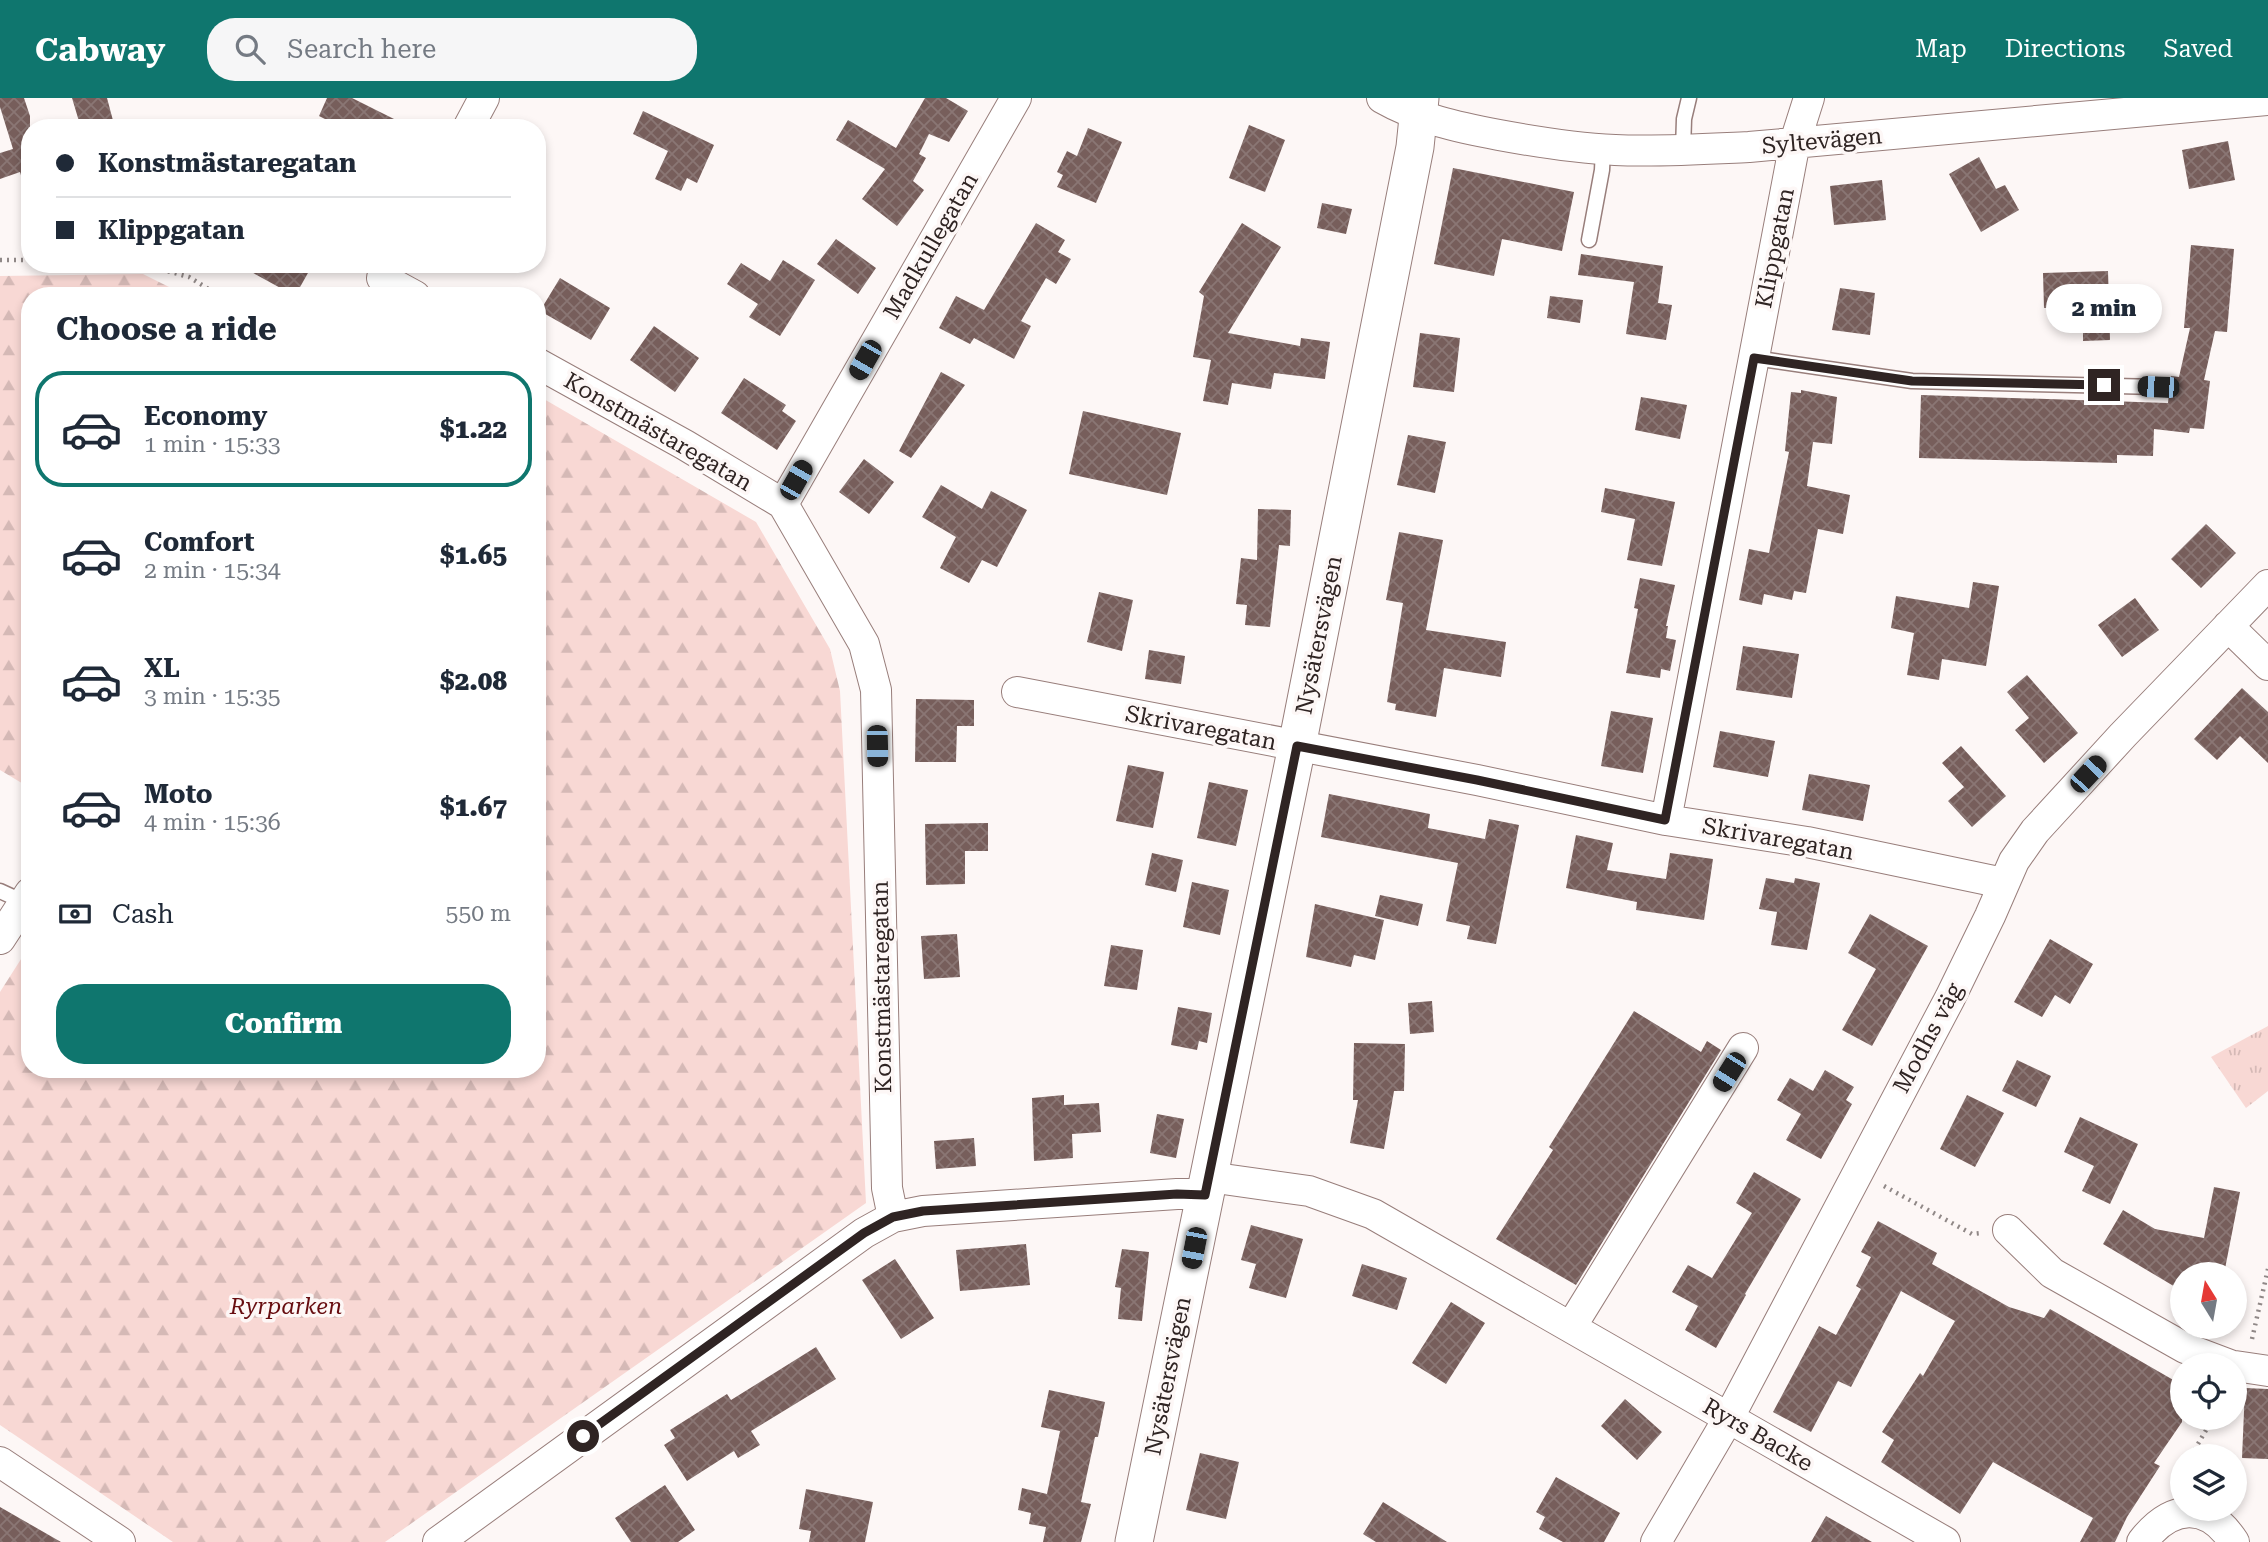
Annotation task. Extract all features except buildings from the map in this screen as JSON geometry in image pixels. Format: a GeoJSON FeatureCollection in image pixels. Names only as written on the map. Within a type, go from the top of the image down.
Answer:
{"type":"FeatureCollection","features":[{"type":"Feature","properties":{"kind":"street"},"geometry":{"type":"LineString","coordinates":[[473,119],[484,98]]}},
{"type":"Feature","properties":{"kind":"street","name":"Madkullegatan"},"geometry":{"type":"LineString","coordinates":[[783,504],[1016,98]]}},
{"type":"Feature","properties":{"kind":"street","name":"Syltevägen"},"geometry":{"type":"LineString","coordinates":[[1382,98],[1418,107],[1445,125],[1531,141],[1603,149],[1683,150],[1749,147],[2268,100]]}},
{"type":"Feature","properties":{"kind":"street","name":"Klippgatan"},"geometry":{"type":"LineString","coordinates":[[1665,820],[1796,142],[1809,98]]}},
{"type":"Feature","properties":{"kind":"street","name":"Nysätersvägen"},"geometry":{"type":"LineString","coordinates":[[1134,1542],[1297,746],[1415,147],[1418,107]]}},
{"type":"Feature","properties":{"kind":"street","name":"Konstmästaregatan"},"geometry":{"type":"LineString","coordinates":[[546,368],[685,445],[783,504],[864,644],[876,690],[887,1188],[893,1217]]}},
{"type":"Feature","properties":{"kind":"street","name":"Modhs väg"},"geometry":{"type":"LineString","coordinates":[[1656,1542],[1728,1419],[1950,998],[2014,861],[2035,831],[2268,585]]}},
{"type":"Feature","properties":{"kind":"street"},"geometry":{"type":"LineString","coordinates":[[2228,626],[2268,665]]}},
{"type":"Feature","properties":{"kind":"street","name":"Skrivaregatan"},"geometry":{"type":"LineString","coordinates":[[1017,692],[1477,780],[1665,820],[1807,842],[2003,883]]}},
{"type":"Feature","properties":{"kind":"street"},"geometry":{"type":"LineString","coordinates":[[0,939],[18,895]]}},
{"type":"Feature","properties":{"kind":"street"},"geometry":{"type":"LineString","coordinates":[[1571,1327],[1743,1048]]}},
{"type":"Feature","properties":{"kind":"street","name":"Ryrs Backe"},"geometry":{"type":"LineString","coordinates":[[893,1217],[923,1211],[1177,1194],[1207,1186],[1309,1191],[1373,1214],[1945,1542]]}},
{"type":"Feature","properties":{"kind":"street"},"geometry":{"type":"LineString","coordinates":[[438,1542],[853,1241],[893,1217]]}},
{"type":"Feature","properties":{"kind":"street"},"geometry":{"type":"LineString","coordinates":[[2008,1230],[2052,1273],[2185,1348],[2199,1353]]}},
{"type":"Feature","properties":{"kind":"street"},"geometry":{"type":"LineString","coordinates":[[2247,1368],[2268,1371]]}},
{"type":"Feature","properties":{"kind":"street"},"geometry":{"type":"LineString","coordinates":[[0,1462],[90,1533],[120,1542]]}},
{"type":"Feature","properties":{"kind":"street"},"geometry":{"type":"LineString","coordinates":[[2142,1542],[2148,1534],[2171,1517],[2190,1511],[2201,1512],[2218,1522],[2234,1542]]}},
{"type":"Feature","properties":{"kind":"lane"},"geometry":{"type":"LineString","coordinates":[[1683,150],[1684,119],[1689,98]]}},
{"type":"Feature","properties":{"kind":"lane"},"geometry":{"type":"LineString","coordinates":[[1589,240],[1602,170],[1603,149]]}},
{"type":"Feature","properties":{"kind":"lane"},"geometry":{"type":"LineString","coordinates":[[1754,358],[1912,381],[2158,387]]}},
{"type":"Feature","properties":{"kind":"path"},"geometry":{"type":"LineString","coordinates":[[0,260],[21,260]]}},
{"type":"Feature","properties":{"kind":"path"},"geometry":{"type":"LineString","coordinates":[[174,273],[188,277],[205,287]]}},
{"type":"Feature","properties":{"kind":"path"},"geometry":{"type":"LineString","coordinates":[[1858,1172],[1972,1234],[2008,1230]]}},
{"type":"Feature","properties":{"kind":"path"},"geometry":{"type":"LineString","coordinates":[[2247,1353],[2268,1269]]}},
{"type":"Feature","properties":{"kind":"green space"},"geometry":{"type":"Polygon","coordinates":[[[143,274],[169,287],[21,287],[21,783],[0,770],[0,276],[143,274]]]}},
{"type":"Feature","properties":{"kind":"green space","name":"Ryrparken"},"geometry":{"type":"Polygon","coordinates":[[[546,400],[756,522],[830,649],[840,691],[866,1203],[385,1542],[173,1542],[0,1425],[0,992],[21,959],[21,1078],[546,1078],[546,400]]]}},
{"type":"Feature","properties":{"kind":"green space"},"geometry":{"type":"Polygon","coordinates":[[[2268,1026],[2268,1091],[2246,1108],[2211,1057],[2268,1026]]]}},
{"type":"Feature","properties":{"kind":"route"},"geometry":{"type":"LineString","coordinates":[[583,1436],[864,1233],[893,1217],[923,1211],[1177,1194],[1205,1195],[1297,746],[1477,780],[1665,820],[1754,358],[1912,381],[2104,385]]}}]}
